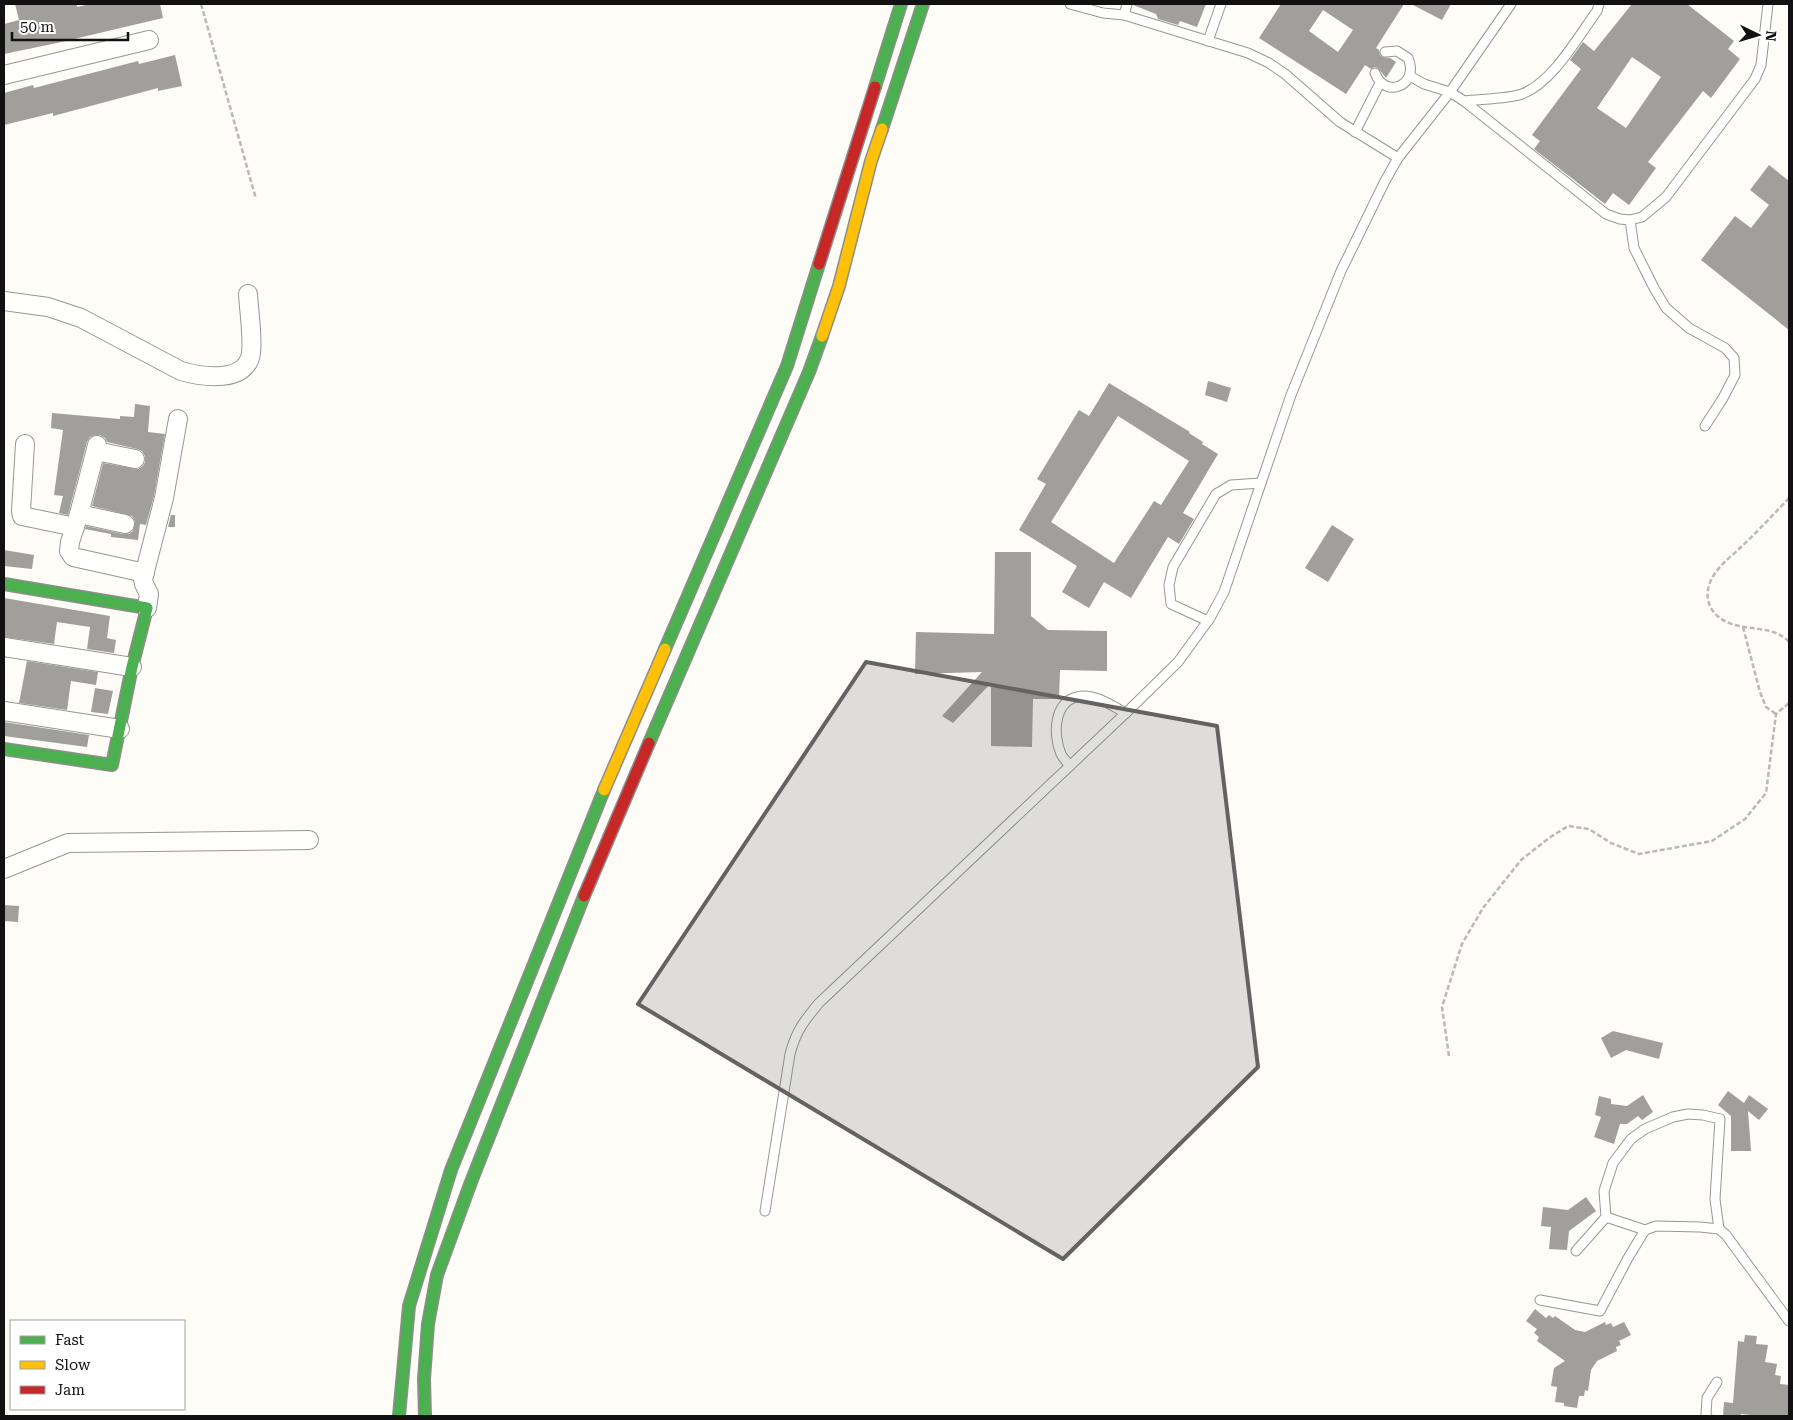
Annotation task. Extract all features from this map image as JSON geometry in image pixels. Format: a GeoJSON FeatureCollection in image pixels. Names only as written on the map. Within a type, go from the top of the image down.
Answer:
{"type":"FeatureCollection","features":[{"type":"Feature","properties":{"kind":"street"},"geometry":{"type":"LineString","coordinates":[[399,1416],[409,1306],[451,1170],[604,789],[786,366],[901,4]]}},
{"type":"Feature","properties":{"kind":"street"},"geometry":{"type":"LineString","coordinates":[[425,1416],[424,1379],[428,1324],[437,1275],[471,1182],[596,866],[809,372],[839,286],[871,161],[923,4]]}},
{"type":"Feature","properties":{"kind":"street"},"geometry":{"type":"LineString","coordinates":[[4,76],[149,40]]}},
{"type":"Feature","properties":{"kind":"street"},"geometry":{"type":"LineString","coordinates":[[4,301],[48,307],[81,318],[182,371],[196,375],[217,376],[235,374],[247,365],[251,353],[248,294]]}},
{"type":"Feature","properties":{"kind":"street"},"geometry":{"type":"LineString","coordinates":[[4,749],[112,765],[132,667],[147,608],[149,594],[144,584],[145,573],[164,498],[178,419]]}},
{"type":"Feature","properties":{"kind":"street"},"geometry":{"type":"LineString","coordinates":[[25,444],[22,516],[125,524]]}},
{"type":"Feature","properties":{"kind":"street"},"geometry":{"type":"LineString","coordinates":[[135,459],[97,448],[69,551],[73,557],[145,573]]}},
{"type":"Feature","properties":{"kind":"street"},"geometry":{"type":"LineString","coordinates":[[4,584],[147,608]]}},
{"type":"Feature","properties":{"kind":"street"},"geometry":{"type":"LineString","coordinates":[[4,647],[132,667]]}},
{"type":"Feature","properties":{"kind":"street"},"geometry":{"type":"LineString","coordinates":[[4,711],[120,729]]}},
{"type":"Feature","properties":{"kind":"street"},"geometry":{"type":"LineString","coordinates":[[4,869],[68,843],[309,840]]}},
{"type":"Feature","properties":{"kind":"lane"},"geometry":{"type":"LineString","coordinates":[[1070,4],[1103,13],[1124,15],[1248,52],[1269,63],[1355,132],[1398,158]]}},
{"type":"Feature","properties":{"kind":"lane"},"geometry":{"type":"LineString","coordinates":[[1124,15],[1127,4]]}},
{"type":"Feature","properties":{"kind":"lane"},"geometry":{"type":"LineString","coordinates":[[1208,41],[1221,4]]}},
{"type":"Feature","properties":{"kind":"lane"},"geometry":{"type":"LineString","coordinates":[[765,1211],[790,1054],[794,1038],[801,1024],[819,1004],[1178,662],[1208,621],[1224,592],[1291,395],[1341,272],[1385,180],[1398,158],[1450,92],[1511,4]]}},
{"type":"Feature","properties":{"kind":"lane"},"geometry":{"type":"LineString","coordinates":[[1464,101],[1520,95],[1536,88],[1547,78],[1597,11],[1599,4]]}},
{"type":"Feature","properties":{"kind":"lane"},"geometry":{"type":"LineString","coordinates":[[1410,76],[1424,84],[1450,92],[1464,101],[1606,214],[1630,220],[1642,217],[1666,197],[1755,79],[1761,65],[1768,4]]}},
{"type":"Feature","properties":{"kind":"lane"},"geometry":{"type":"LineString","coordinates":[[1374,73],[1380,83],[1391,88],[1397,87],[1410,76],[1411,70],[1408,58],[1397,51],[1385,52]]}},
{"type":"Feature","properties":{"kind":"lane"},"geometry":{"type":"LineString","coordinates":[[1355,132],[1380,83]]}},
{"type":"Feature","properties":{"kind":"lane"},"geometry":{"type":"LineString","coordinates":[[1630,220],[1634,248],[1666,308],[1689,328],[1725,348],[1734,358],[1735,375],[1705,426]]}},
{"type":"Feature","properties":{"kind":"lane"},"geometry":{"type":"LineString","coordinates":[[1208,621],[1172,604],[1169,585],[1173,567],[1216,494],[1231,485],[1261,483]]}},
{"type":"Feature","properties":{"kind":"lane"},"geometry":{"type":"LineString","coordinates":[[1070,766],[1061,755],[1056,724],[1060,709],[1065,702],[1078,697],[1097,698],[1126,713]]}},
{"type":"Feature","properties":{"kind":"lane"},"geometry":{"type":"LineString","coordinates":[[1576,1251],[1606,1217],[1604,1191],[1613,1163],[1631,1139],[1645,1129],[1673,1117],[1688,1114],[1720,1119],[1715,1199],[1719,1229]]}},
{"type":"Feature","properties":{"kind":"lane"},"geometry":{"type":"LineString","coordinates":[[1606,1217],[1645,1230],[1656,1226],[1719,1229],[1726,1235],[1789,1322]]}},
{"type":"Feature","properties":{"kind":"lane"},"geometry":{"type":"LineString","coordinates":[[1540,1300],[1600,1311],[1645,1230]]}},
{"type":"Feature","properties":{"kind":"lane"},"geometry":{"type":"LineString","coordinates":[[1707,1416],[1706,1404],[1717,1382]]}},
{"type":"Feature","properties":{"kind":"path"},"geometry":{"type":"LineString","coordinates":[[201,4],[256,198]]}},
{"type":"Feature","properties":{"kind":"path"},"geometry":{"type":"LineString","coordinates":[[1789,498],[1715,573],[1707,592],[1710,609],[1718,618],[1744,627],[1768,630],[1784,636],[1789,642]]}},
{"type":"Feature","properties":{"kind":"path"},"geometry":{"type":"LineString","coordinates":[[1744,627],[1760,692],[1766,707],[1776,714]]}},
{"type":"Feature","properties":{"kind":"path"},"geometry":{"type":"LineString","coordinates":[[1448,1056],[1442,1007],[1462,944],[1483,908],[1521,860],[1568,826],[1590,829],[1610,844],[1639,854],[1712,841],[1745,819],[1766,792],[1776,714],[1789,703]]}},
{"type":"Feature","properties":{"kind":"highlighted area"},"geometry":{"type":"Polygon","coordinates":[[[866,662],[1217,726],[1258,1067],[1063,1259],[638,1004],[866,662]]]}},
{"type":"Feature","properties":{"kind":"building"},"geometry":{"type":"Polygon","coordinates":[[[15,4],[77,4],[77,7],[90,4],[160,4],[163,18],[4,54],[4,24],[19,20],[15,4]]]}},
{"type":"Feature","properties":{"kind":"building"},"geometry":{"type":"Polygon","coordinates":[[[1133,4],[1206,4],[1197,27],[1180,21],[1178,25],[1158,19],[1156,14],[1133,4]]]}},
{"type":"Feature","properties":{"kind":"building"},"geometry":{"type":"Polygon","coordinates":[[[1281,4],[1404,4],[1376,48],[1382,57],[1390,58],[1396,62],[1386,78],[1378,68],[1374,67],[1371,69],[1365,65],[1346,94],[1259,38],[1281,4]],[[1323,10],[1309,31],[1338,52],[1353,30],[1323,10]]]}},
{"type":"Feature","properties":{"kind":"building"},"geometry":{"type":"Polygon","coordinates":[[[1411,4],[1451,4],[1442,20],[1411,4]]]}},
{"type":"Feature","properties":{"kind":"building"},"geometry":{"type":"Polygon","coordinates":[[[1632,4],[1687,4],[1734,41],[1728,49],[1740,59],[1711,98],[1703,91],[1648,162],[1656,168],[1629,205],[1613,193],[1605,204],[1534,149],[1540,141],[1532,135],[1581,69],[1570,60],[1583,42],[1594,51],[1632,4]],[[1632,57],[1597,108],[1626,128],[1661,77],[1632,57]]]}},
{"type":"Feature","properties":{"kind":"building"},"geometry":{"type":"Polygon","coordinates":[[[175,55],[182,86],[158,91],[158,88],[53,116],[53,113],[4,125],[4,93],[33,85],[34,88],[138,61],[139,64],[175,55]]]}},
{"type":"Feature","properties":{"kind":"building"},"geometry":{"type":"Polygon","coordinates":[[[1769,165],[1789,181],[1789,330],[1701,260],[1735,216],[1751,228],[1769,205],[1750,190],[1769,165]]]}},
{"type":"Feature","properties":{"kind":"building"},"geometry":{"type":"Polygon","coordinates":[[[1208,381],[1231,388],[1227,402],[1205,395],[1208,381]]]}},
{"type":"Feature","properties":{"kind":"building"},"geometry":{"type":"Polygon","coordinates":[[[1109,383],[1190,432],[1203,442],[1202,444],[1218,454],[1183,513],[1194,519],[1179,544],[1168,537],[1131,598],[1104,582],[1089,608],[1062,592],[1077,566],[1019,530],[1046,484],[1037,479],[1079,410],[1089,416],[1109,383]],[[1118,416],[1051,522],[1114,563],[1154,501],[1161,505],[1189,461],[1118,416]]]}},
{"type":"Feature","properties":{"kind":"building"},"geometry":{"type":"Polygon","coordinates":[[[135,404],[150,406],[148,432],[165,434],[154,496],[146,525],[140,524],[138,540],[111,537],[111,534],[85,529],[86,526],[123,534],[129,534],[133,531],[135,521],[132,516],[92,506],[103,463],[138,469],[145,462],[145,456],[142,451],[107,442],[100,435],[90,437],[87,442],[68,515],[59,513],[63,496],[54,495],[63,430],[51,428],[52,413],[120,419],[120,416],[134,417],[135,404]]]}},
{"type":"Feature","properties":{"kind":"building"},"geometry":{"type":"Polygon","coordinates":[[[171,515],[175,515],[175,527],[168,527],[171,515]]]}},
{"type":"Feature","properties":{"kind":"building"},"geometry":{"type":"Polygon","coordinates":[[[1332,525],[1354,539],[1328,582],[1305,568],[1332,525]]]}},
{"type":"Feature","properties":{"kind":"building"},"geometry":{"type":"Polygon","coordinates":[[[4,550],[34,555],[32,569],[4,566],[4,550]]]}},
{"type":"Feature","properties":{"kind":"building"},"geometry":{"type":"Polygon","coordinates":[[[995,552],[1031,552],[1031,616],[1048,630],[1107,631],[1107,671],[1060,670],[1059,699],[1033,699],[1032,747],[991,746],[991,683],[953,723],[942,716],[982,672],[915,674],[916,632],[994,634],[995,552]]]}},
{"type":"Feature","properties":{"kind":"building"},"geometry":{"type":"Polygon","coordinates":[[[4,598],[110,616],[107,638],[116,640],[114,653],[87,649],[90,627],[57,622],[54,644],[4,637],[4,598]]]}},
{"type":"Feature","properties":{"kind":"building"},"geometry":{"type":"Polygon","coordinates":[[[27,661],[98,672],[96,685],[71,681],[67,710],[19,703],[27,661]]]}},
{"type":"Feature","properties":{"kind":"building"},"geometry":{"type":"Polygon","coordinates":[[[95,688],[113,691],[108,714],[91,712],[95,688]]]}},
{"type":"Feature","properties":{"kind":"building"},"geometry":{"type":"Polygon","coordinates":[[[4,722],[89,735],[87,747],[4,736],[4,722]]]}},
{"type":"Feature","properties":{"kind":"building"},"geometry":{"type":"Polygon","coordinates":[[[4,905],[19,906],[18,922],[4,921],[4,905]]]}},
{"type":"Feature","properties":{"kind":"building"},"geometry":{"type":"Polygon","coordinates":[[[1613,1031],[1663,1043],[1659,1059],[1626,1050],[1611,1058],[1601,1038],[1613,1031]]]}},
{"type":"Feature","properties":{"kind":"building"},"geometry":{"type":"Polygon","coordinates":[[[1728,1091],[1744,1103],[1749,1095],[1768,1109],[1759,1120],[1748,1111],[1751,1151],[1731,1151],[1731,1116],[1718,1105],[1728,1091]]]}},
{"type":"Feature","properties":{"kind":"building"},"geometry":{"type":"Polygon","coordinates":[[[1643,1095],[1653,1112],[1642,1120],[1638,1116],[1627,1124],[1620,1124],[1614,1144],[1594,1137],[1601,1117],[1595,1115],[1599,1096],[1611,1099],[1611,1104],[1627,1106],[1643,1095]]]}},
{"type":"Feature","properties":{"kind":"building"},"geometry":{"type":"Polygon","coordinates":[[[1586,1197],[1596,1211],[1569,1231],[1567,1250],[1549,1249],[1551,1227],[1541,1226],[1543,1207],[1568,1210],[1586,1197]]]}},
{"type":"Feature","properties":{"kind":"building"},"geometry":{"type":"Polygon","coordinates":[[[1535,1309],[1546,1318],[1549,1315],[1553,1318],[1555,1316],[1575,1330],[1585,1332],[1605,1322],[1606,1325],[1611,1323],[1613,1327],[1624,1322],[1631,1335],[1619,1341],[1621,1345],[1616,1347],[1617,1351],[1597,1361],[1591,1370],[1588,1391],[1585,1390],[1584,1396],[1579,1396],[1577,1408],[1555,1402],[1557,1387],[1551,1386],[1554,1368],[1565,1361],[1537,1341],[1539,1337],[1534,1333],[1537,1329],[1526,1321],[1535,1309]]]}},
{"type":"Feature","properties":{"kind":"building"},"geometry":{"type":"Polygon","coordinates":[[[1745,1335],[1757,1336],[1756,1344],[1768,1345],[1765,1362],[1777,1364],[1775,1375],[1781,1376],[1780,1384],[1789,1385],[1789,1416],[1741,1414],[1740,1416],[1723,1416],[1724,1402],[1733,1403],[1738,1341],[1744,1342],[1745,1335]]]}},
{"type":"Feature","properties":{"kind":"traffic: fast"},"geometry":{"type":"LineString","coordinates":[[875,87],[901,4]]}},
{"type":"Feature","properties":{"kind":"traffic: fast"},"geometry":{"type":"LineString","coordinates":[[882,129],[923,4]]}},
{"type":"Feature","properties":{"kind":"traffic: fast"},"geometry":{"type":"LineString","coordinates":[[665,649],[787,366],[819,264]]}},
{"type":"Feature","properties":{"kind":"traffic: fast"},"geometry":{"type":"LineString","coordinates":[[649,743],[809,372],[822,336]]}},
{"type":"Feature","properties":{"kind":"traffic: fast"},"geometry":{"type":"LineString","coordinates":[[4,584],[147,608],[132,667],[112,765],[4,749]]}},
{"type":"Feature","properties":{"kind":"traffic: fast"},"geometry":{"type":"LineString","coordinates":[[399,1416],[409,1306],[451,1170],[604,790]]}},
{"type":"Feature","properties":{"kind":"traffic: fast"},"geometry":{"type":"LineString","coordinates":[[425,1416],[424,1379],[428,1324],[437,1275],[471,1182],[584,896]]}},
{"type":"Feature","properties":{"kind":"traffic: slow"},"geometry":{"type":"LineString","coordinates":[[822,336],[839,286],[871,161],[882,129]]}},
{"type":"Feature","properties":{"kind":"traffic: slow"},"geometry":{"type":"LineString","coordinates":[[604,790],[665,649]]}},
{"type":"Feature","properties":{"kind":"traffic: jam"},"geometry":{"type":"LineString","coordinates":[[819,264],[875,87]]}},
{"type":"Feature","properties":{"kind":"traffic: jam"},"geometry":{"type":"LineString","coordinates":[[584,896],[649,743]]}}]}
